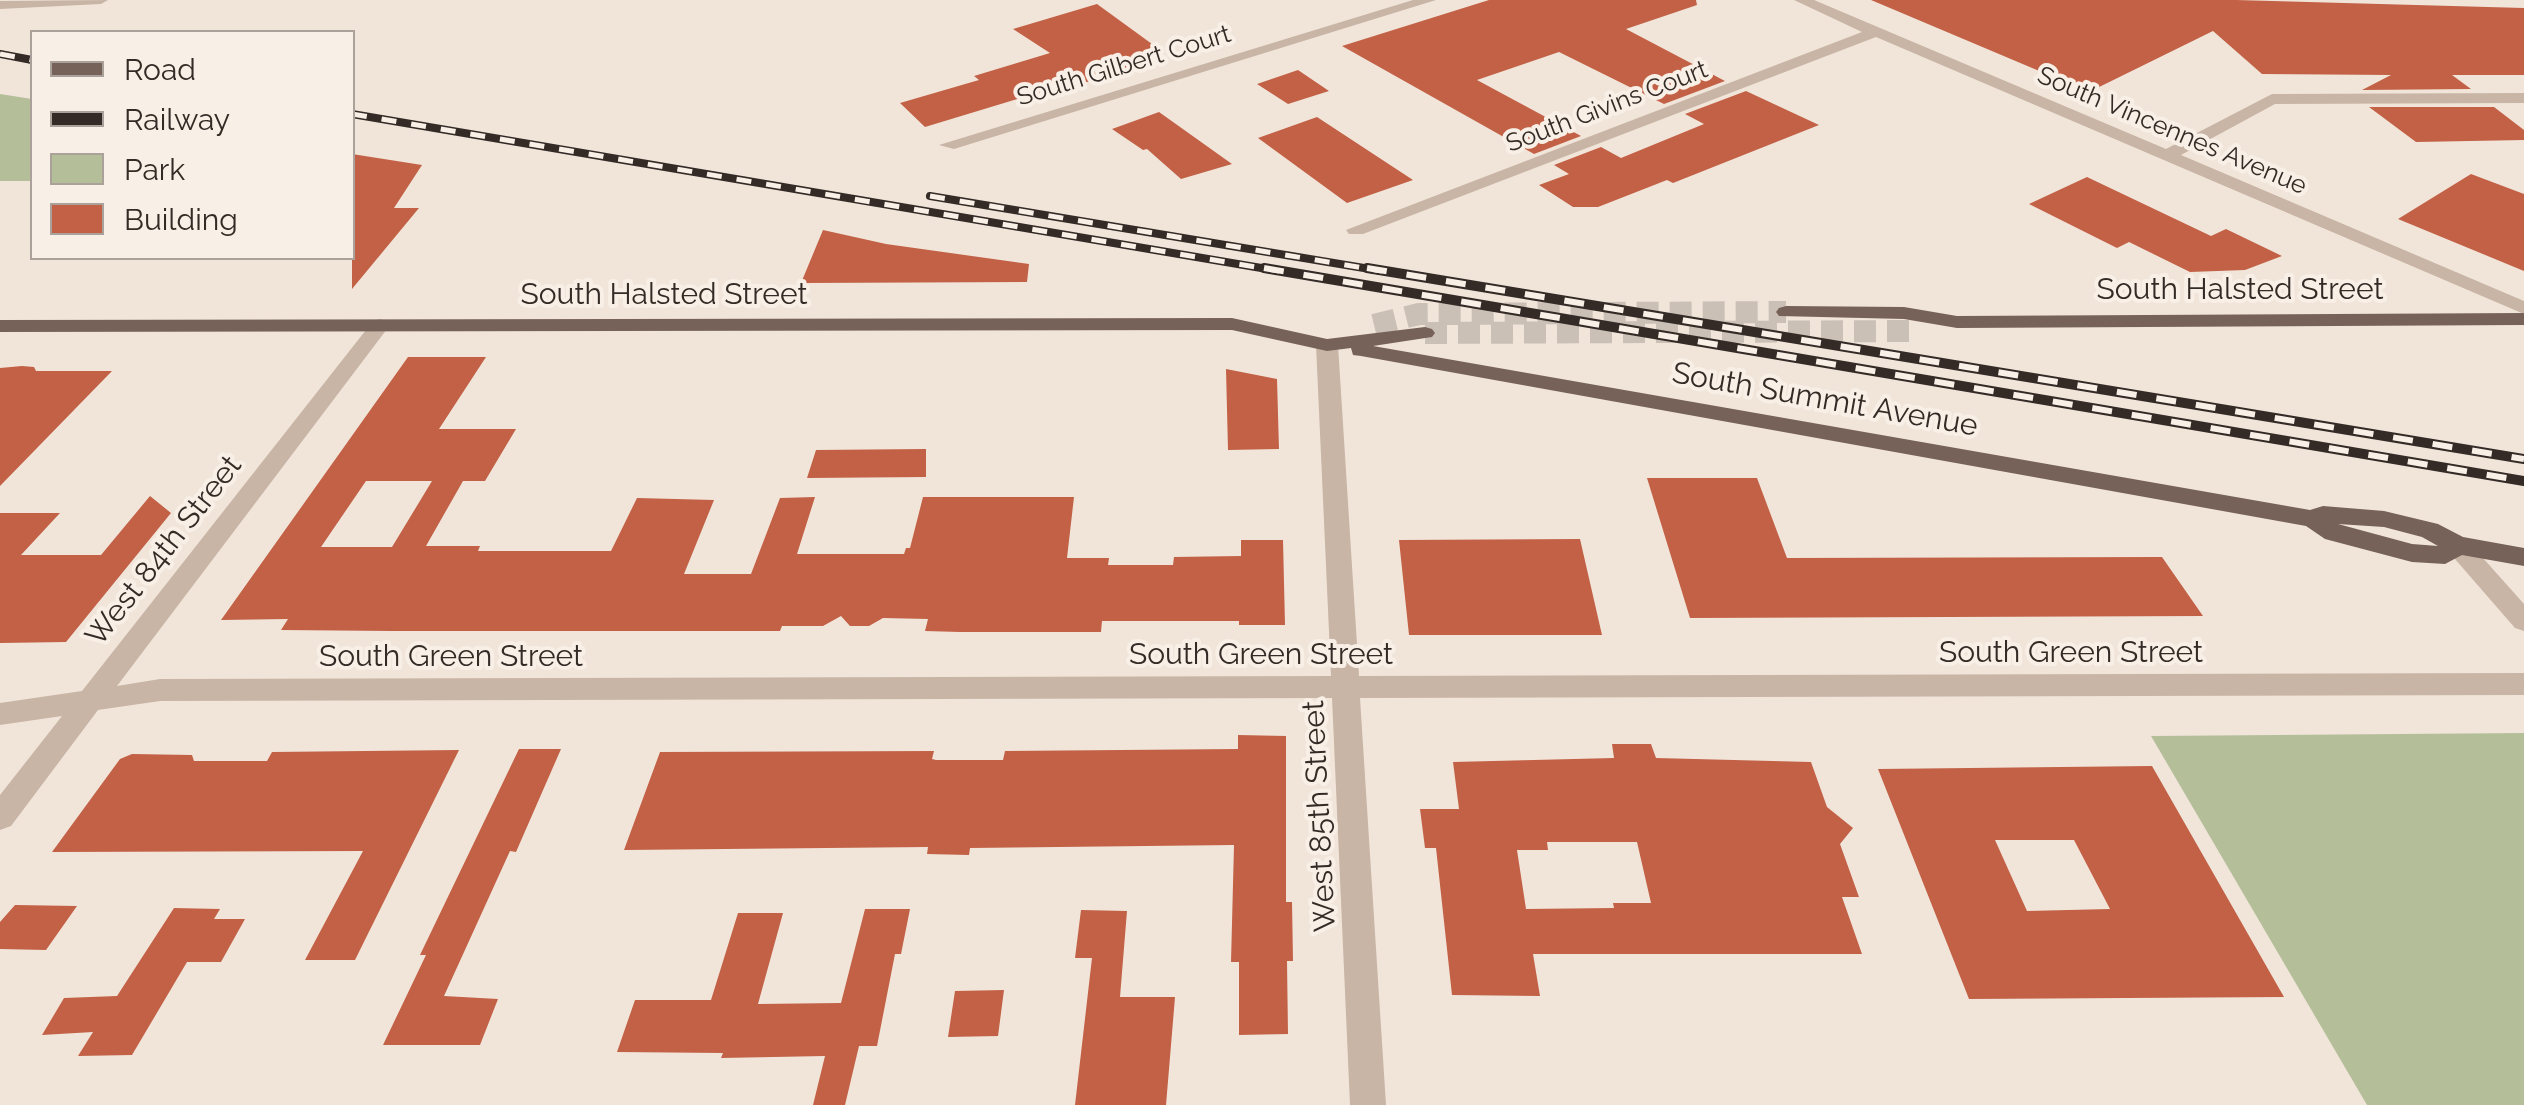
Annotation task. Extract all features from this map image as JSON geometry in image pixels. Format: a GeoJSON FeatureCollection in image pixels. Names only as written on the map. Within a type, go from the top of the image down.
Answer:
{"type":"FeatureCollection","features":[{"type":"Feature","properties":{"kind":"main road","name":"South Halsted Street"},"geometry":{"type":"LineString","coordinates":[[1786,312],[1904,312],[1957,322],[2524,319]]}},
{"type":"Feature","properties":{"kind":"main road","name":"South Halsted Street"},"geometry":{"type":"LineString","coordinates":[[1915,332],[1957,322]]}},
{"type":"Feature","properties":{"kind":"main road","name":"South Halsted Street"},"geometry":{"type":"LineString","coordinates":[[0,326],[1232,324],[1327,344],[1425,333]]}},
{"type":"Feature","properties":{"kind":"main road"},"geometry":{"type":"LineString","coordinates":[[1327,344],[1374,325]]}},
{"type":"Feature","properties":{"kind":"main road","name":"South Summit Avenue"},"geometry":{"type":"LineString","coordinates":[[1327,344],[2313,519],[2334,534],[2412,553],[2445,555],[2457,545],[2524,557]]}},
{"type":"Feature","properties":{"kind":"street"},"geometry":{"type":"LineString","coordinates":[[0,5],[101,0]]}},
{"type":"Feature","properties":{"kind":"street","name":"South Gilbert Court"},"geometry":{"type":"LineString","coordinates":[[948,145],[1428,0]]}},
{"type":"Feature","properties":{"kind":"street","name":"South Vincennes Avenue"},"geometry":{"type":"LineString","coordinates":[[1801,0],[2524,308]]}},
{"type":"Feature","properties":{"kind":"street","name":"South Givins Court"},"geometry":{"type":"LineString","coordinates":[[1356,230],[1876,32]]}},
{"type":"Feature","properties":{"kind":"street"},"geometry":{"type":"LineString","coordinates":[[2166,156],[2272,99],[2524,98]]}},
{"type":"Feature","properties":{"kind":"street","name":"West 84th Street"},"geometry":{"type":"LineString","coordinates":[[0,816],[380,326]]}},
{"type":"Feature","properties":{"kind":"street","name":"West 85th Street"},"geometry":{"type":"LineString","coordinates":[[1327,344],[1368,1105]]}},
{"type":"Feature","properties":{"kind":"street"},"geometry":{"type":"LineString","coordinates":[[2457,545],[2524,622]]}},
{"type":"Feature","properties":{"kind":"street","name":"South Green Street"},"geometry":{"type":"LineString","coordinates":[[0,714],[87,704],[160,690],[2524,684]]}},
{"type":"Feature","properties":{"kind":"green space"},"geometry":{"type":"Polygon","coordinates":[[[0,94],[30,99],[30,181],[0,181],[0,94]]]}},
{"type":"Feature","properties":{"kind":"green space"},"geometry":{"type":"Polygon","coordinates":[[[2524,733],[2524,1105],[2367,1105],[2151,736],[2524,733]]]}},
{"type":"Feature","properties":{"kind":"building"},"geometry":{"type":"Polygon","coordinates":[[[1489,0],[1696,0],[1697,5],[1626,29],[1725,81],[1664,104],[1559,52],[1477,80],[1581,136],[1534,154],[1342,46],[1489,0]]]}},
{"type":"Feature","properties":{"kind":"building"},"geometry":{"type":"Polygon","coordinates":[[[1871,0],[2236,0],[2524,8],[2524,75],[2452,75],[2471,89],[2362,90],[2391,75],[2262,74],[2213,31],[2089,92],[1871,0]]]}},
{"type":"Feature","properties":{"kind":"building"},"geometry":{"type":"Polygon","coordinates":[[[1097,4],[1163,52],[1123,64],[1129,67],[1087,82],[1070,83],[925,127],[900,103],[979,80],[974,76],[1050,53],[1013,29],[1097,4]]]}},
{"type":"Feature","properties":{"kind":"building"},"geometry":{"type":"Polygon","coordinates":[[[1298,70],[1329,91],[1288,104],[1257,84],[1298,70]]]}},
{"type":"Feature","properties":{"kind":"building"},"geometry":{"type":"Polygon","coordinates":[[[1746,91],[1819,125],[1673,183],[1667,180],[1598,207],[1573,207],[1539,185],[1569,174],[1554,165],[1601,147],[1621,158],[1704,124],[1685,114],[1746,91]]]}},
{"type":"Feature","properties":{"kind":"building"},"geometry":{"type":"Polygon","coordinates":[[[2369,107],[2494,107],[2524,130],[2524,140],[2416,142],[2369,107]]]}},
{"type":"Feature","properties":{"kind":"building"},"geometry":{"type":"Polygon","coordinates":[[[1159,112],[1232,164],[1181,179],[1147,149],[1112,129],[1159,112]]]}},
{"type":"Feature","properties":{"kind":"building"},"geometry":{"type":"Polygon","coordinates":[[[1317,117],[1413,180],[1347,203],[1258,138],[1317,117]]]}},
{"type":"Feature","properties":{"kind":"building"},"geometry":{"type":"Polygon","coordinates":[[[355,154],[422,165],[394,208],[419,208],[352,289],[355,154]]]}},
{"type":"Feature","properties":{"kind":"building"},"geometry":{"type":"Polygon","coordinates":[[[2471,174],[2524,194],[2524,271],[2398,219],[2471,174]]]}},
{"type":"Feature","properties":{"kind":"building"},"geometry":{"type":"Polygon","coordinates":[[[2087,177],[2211,236],[2226,229],[2282,256],[2245,270],[2190,272],[2129,242],[2117,248],[2029,204],[2087,177]]]}},
{"type":"Feature","properties":{"kind":"building"},"geometry":{"type":"Polygon","coordinates":[[[823,230],[886,244],[1029,264],[1027,282],[801,283],[823,230]]]}},
{"type":"Feature","properties":{"kind":"building"},"geometry":{"type":"Polygon","coordinates":[[[408,357],[486,357],[439,429],[516,429],[485,481],[463,481],[426,546],[480,546],[478,551],[611,551],[637,498],[714,500],[684,574],[751,574],[780,498],[815,497],[797,554],[904,554],[910,548],[923,497],[1074,497],[1067,558],[1109,558],[1108,565],[1173,565],[1174,557],[1241,556],[1241,540],[1283,540],[1285,625],[1102,621],[1101,632],[960,632],[925,631],[928,619],[883,618],[869,626],[850,626],[841,616],[823,626],[782,626],[780,631],[392,631],[281,630],[288,619],[221,620],[408,357]],[[366,481],[321,547],[392,547],[432,481],[366,481]]]}},
{"type":"Feature","properties":{"kind":"building"},"geometry":{"type":"Polygon","coordinates":[[[34,367],[36,371],[112,371],[0,486],[0,368],[34,367]]]}},
{"type":"Feature","properties":{"kind":"building"},"geometry":{"type":"Polygon","coordinates":[[[1226,369],[1277,379],[1279,449],[1228,450],[1226,369]]]}},
{"type":"Feature","properties":{"kind":"building"},"geometry":{"type":"Polygon","coordinates":[[[926,449],[926,477],[807,478],[816,450],[926,449]]]}},
{"type":"Feature","properties":{"kind":"building"},"geometry":{"type":"Polygon","coordinates":[[[1647,478],[1757,478],[1787,558],[2162,557],[2203,616],[1690,618],[1647,478]]]}},
{"type":"Feature","properties":{"kind":"building"},"geometry":{"type":"Polygon","coordinates":[[[150,496],[171,513],[66,642],[0,643],[0,513],[60,513],[21,555],[101,555],[150,496]]]}},
{"type":"Feature","properties":{"kind":"building"},"geometry":{"type":"Polygon","coordinates":[[[1580,539],[1602,635],[1409,635],[1399,540],[1580,539]]]}},
{"type":"Feature","properties":{"kind":"building"},"geometry":{"type":"Polygon","coordinates":[[[1238,735],[1286,736],[1286,902],[1292,902],[1293,961],[1287,961],[1288,1034],[1239,1035],[1239,962],[1231,962],[1234,845],[970,848],[969,855],[927,854],[928,847],[624,850],[660,752],[934,751],[932,759],[936,760],[1003,760],[1005,751],[1238,749],[1238,735]]]}},
{"type":"Feature","properties":{"kind":"building"},"geometry":{"type":"Polygon","coordinates":[[[1612,744],[1651,744],[1656,758],[1811,762],[1827,807],[1853,828],[1840,844],[1859,897],[1842,897],[1862,954],[1533,954],[1540,996],[1452,995],[1436,848],[1425,848],[1420,809],[1459,809],[1453,762],[1614,758],[1612,744]],[[1547,842],[1548,850],[1517,850],[1526,909],[1614,908],[1613,903],[1651,903],[1637,842],[1547,842]]]}},
{"type":"Feature","properties":{"kind":"building"},"geometry":{"type":"Polygon","coordinates":[[[519,749],[561,749],[516,852],[510,851],[444,996],[498,999],[480,1045],[383,1045],[426,955],[420,955],[519,749]]]}},
{"type":"Feature","properties":{"kind":"building"},"geometry":{"type":"Polygon","coordinates":[[[459,750],[355,960],[305,960],[363,851],[52,852],[120,759],[132,754],[192,755],[194,761],[267,761],[272,752],[459,750]]]}},
{"type":"Feature","properties":{"kind":"building"},"geometry":{"type":"Polygon","coordinates":[[[2152,766],[2284,997],[1969,999],[1878,769],[2152,766]],[[1995,840],[2027,911],[2110,909],[2074,840],[1995,840]]]}},
{"type":"Feature","properties":{"kind":"building"},"geometry":{"type":"Polygon","coordinates":[[[15,905],[77,906],[46,950],[0,949],[0,922],[15,905]]]}},
{"type":"Feature","properties":{"kind":"building"},"geometry":{"type":"Polygon","coordinates":[[[174,908],[220,909],[214,919],[245,919],[221,962],[187,962],[132,1055],[78,1056],[93,1032],[42,1035],[64,998],[117,996],[174,908]]]}},
{"type":"Feature","properties":{"kind":"building"},"geometry":{"type":"Polygon","coordinates":[[[865,909],[910,909],[901,954],[895,954],[877,1046],[859,1046],[845,1105],[813,1105],[825,1056],[721,1058],[723,1053],[617,1052],[635,1000],[711,1000],[738,913],[783,913],[758,1004],[841,1003],[865,909]]]}},
{"type":"Feature","properties":{"kind":"building"},"geometry":{"type":"Polygon","coordinates":[[[1081,910],[1127,911],[1120,997],[1175,997],[1166,1105],[1075,1105],[1092,958],[1075,958],[1081,910]]]}},
{"type":"Feature","properties":{"kind":"building"},"geometry":{"type":"Polygon","coordinates":[[[1004,990],[998,1036],[948,1037],[955,991],[1004,990]]]}},
{"type":"Feature","properties":{"kind":"tunnel"},"geometry":{"type":"LineString","coordinates":[[1374,325],[1419,314],[1786,312]]}},
{"type":"Feature","properties":{"kind":"tunnel"},"geometry":{"type":"LineString","coordinates":[[1425,333],[1915,331]]}},
{"type":"Feature","properties":{"kind":"railway"},"geometry":{"type":"LineString","coordinates":[[0,54],[30,60]]}},
{"type":"Feature","properties":{"kind":"railway"},"geometry":{"type":"LineString","coordinates":[[355,115],[1279,271]]}},
{"type":"Feature","properties":{"kind":"railway"},"geometry":{"type":"LineString","coordinates":[[930,196],[1382,271]]}},
{"type":"Feature","properties":{"kind":"railway"},"geometry":{"type":"LineString","coordinates":[[1264,268],[2524,481]]}},
{"type":"Feature","properties":{"kind":"railway"},"geometry":{"type":"LineString","coordinates":[[1367,268],[2524,459]]}}]}
